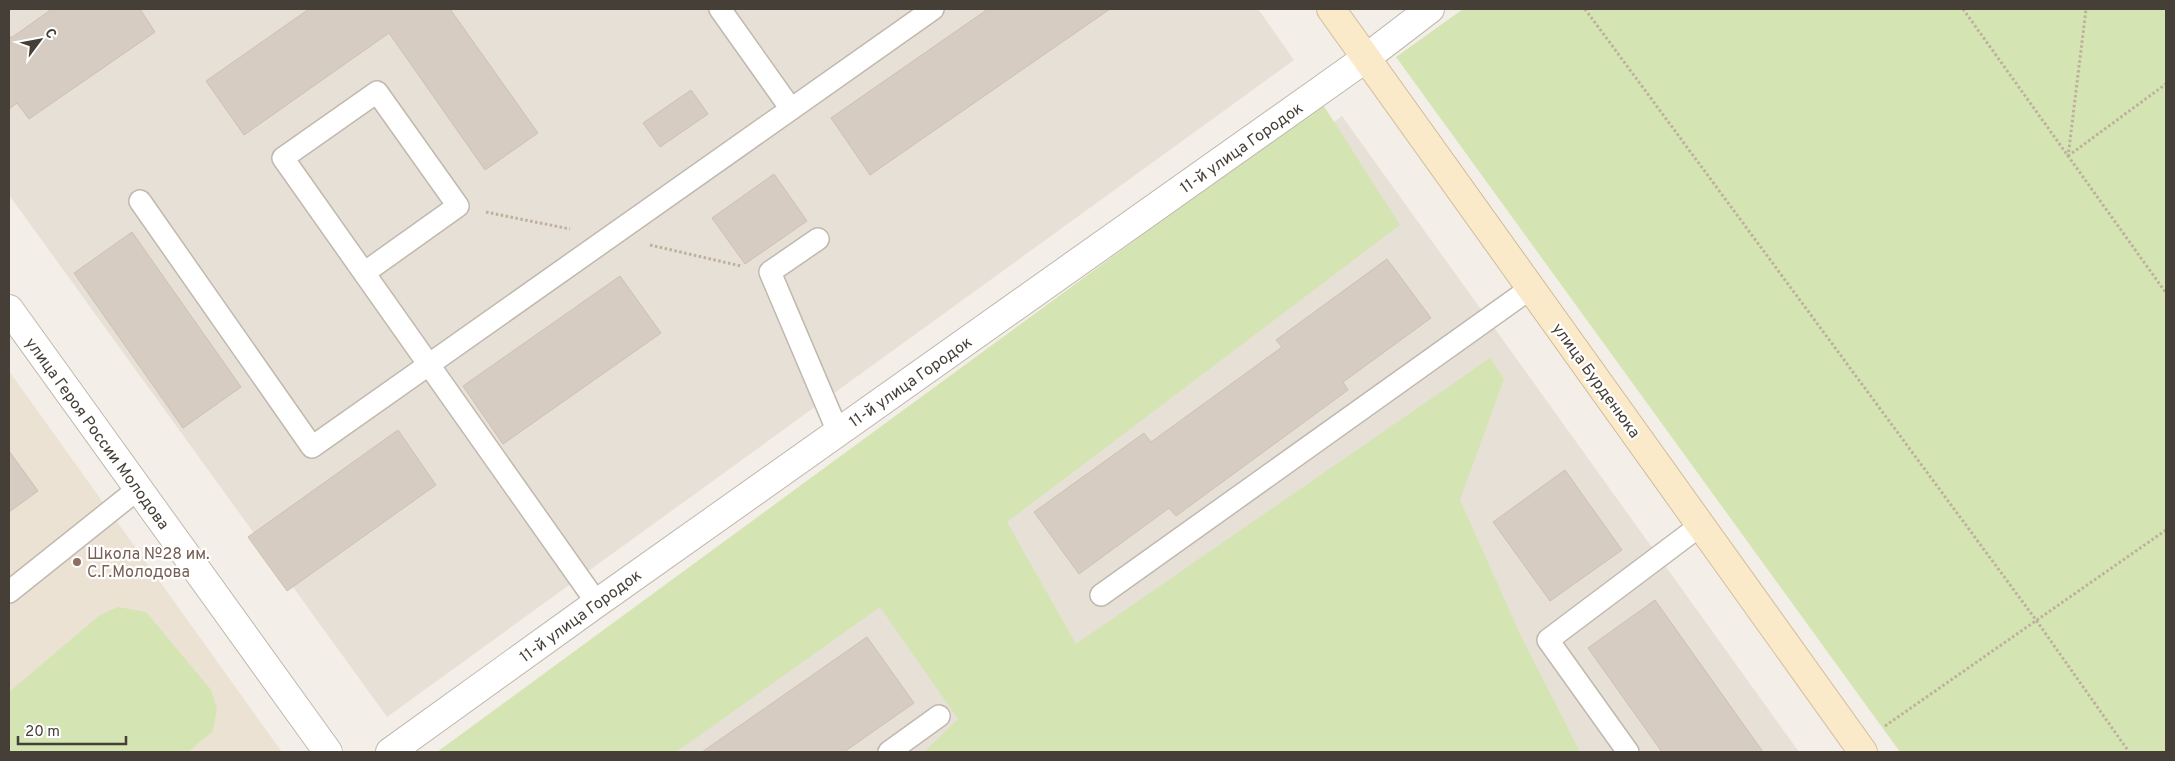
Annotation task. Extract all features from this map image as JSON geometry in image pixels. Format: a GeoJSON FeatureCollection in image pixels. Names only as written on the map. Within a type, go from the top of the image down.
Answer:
{"type":"FeatureCollection","features":[{"type":"Feature","properties":{"kind":"street","name":"улица Бурденюка"},"geometry":{"type":"LineString","coordinates":[[1331,9],[1860,748]]}},
{"type":"Feature","properties":{"kind":"street","name":"11-й улица Городок"},"geometry":{"type":"LineString","coordinates":[[390,752],[1366,58],[1430,9]]}},
{"type":"Feature","properties":{"kind":"street","name":"улица Героя России Молодова"},"geometry":{"type":"LineString","coordinates":[[9,309],[328,752]]}},
{"type":"Feature","properties":{"kind":"lane"},"geometry":{"type":"LineString","coordinates":[[720,9],[791,109]]}},
{"type":"Feature","properties":{"kind":"lane"},"geometry":{"type":"LineString","coordinates":[[140,202],[312,447],[933,9]]}},
{"type":"Feature","properties":{"kind":"lane"},"geometry":{"type":"LineString","coordinates":[[364,273],[458,206],[378,92],[284,158],[364,273],[597,603]]}},
{"type":"Feature","properties":{"kind":"lane"},"geometry":{"type":"LineString","coordinates":[[818,239],[770,272],[838,432]]}},
{"type":"Feature","properties":{"kind":"lane"},"geometry":{"type":"LineString","coordinates":[[1101,595],[1531,288]]}},
{"type":"Feature","properties":{"kind":"lane"},"geometry":{"type":"LineString","coordinates":[[9,592],[138,489]]}},
{"type":"Feature","properties":{"kind":"lane"},"geometry":{"type":"LineString","coordinates":[[1628,752],[1548,640],[1701,525]]}},
{"type":"Feature","properties":{"kind":"lane"},"geometry":{"type":"LineString","coordinates":[[889,752],[940,716]]}},
{"type":"Feature","properties":{"kind":"path"},"geometry":{"type":"LineString","coordinates":[[1585,9],[2036,620],[2129,752]]}},
{"type":"Feature","properties":{"kind":"path"},"geometry":{"type":"LineString","coordinates":[[1963,9],[2166,294]]}},
{"type":"Feature","properties":{"kind":"path"},"geometry":{"type":"LineString","coordinates":[[2068,156],[2086,9]]}},
{"type":"Feature","properties":{"kind":"path"},"geometry":{"type":"LineString","coordinates":[[2068,156],[2166,84]]}},
{"type":"Feature","properties":{"kind":"path"},"geometry":{"type":"LineString","coordinates":[[1860,748],[2036,620],[2166,530]]}},
{"type":"Feature","properties":{"kind":"shaded area"},"geometry":{"type":"Polygon","coordinates":[[[9,9],[1258,9],[1294,60],[387,717],[9,195],[9,9]]]}},
{"type":"Feature","properties":{"kind":"shaded area"},"geometry":{"type":"Polygon","coordinates":[[[1342,116],[1799,752],[481,752],[1342,116]]]}},
{"type":"Feature","properties":{"kind":"shaded area","name":"Школа №28 им. С.Г.Молодова"},"geometry":{"type":"Polygon","coordinates":[[[9,371],[282,752],[9,752],[9,371]]]}},
{"type":"Feature","properties":{"kind":"green space"},"geometry":{"type":"Polygon","coordinates":[[[1463,9],[2166,9],[2166,752],[1900,752],[1396,57],[1463,9]]]}},
{"type":"Feature","properties":{"kind":"green space"},"geometry":{"type":"Polygon","coordinates":[[[1322,103],[1400,225],[1007,522],[1076,644],[1490,358],[1504,379],[1460,500],[1520,634],[1580,752],[924,752],[958,719],[880,607],[676,752],[437,752],[1322,103]]]}},
{"type":"Feature","properties":{"kind":"green space"},"geometry":{"type":"Polygon","coordinates":[[[118,607],[146,612],[211,690],[217,708],[213,731],[188,752],[9,752],[9,692],[100,615],[118,607]]]}},
{"type":"Feature","properties":{"kind":"building"},"geometry":{"type":"Polygon","coordinates":[[[52,9],[140,9],[155,32],[29,119],[17,103],[9,109],[9,34],[11,38],[52,9]]]}},
{"type":"Feature","properties":{"kind":"building"},"geometry":{"type":"Polygon","coordinates":[[[309,9],[450,9],[538,133],[485,170],[389,33],[244,135],[206,81],[309,9]]]}},
{"type":"Feature","properties":{"kind":"building"},"geometry":{"type":"Polygon","coordinates":[[[988,9],[1110,9],[870,175],[831,118],[988,9]]]}},
{"type":"Feature","properties":{"kind":"building"},"geometry":{"type":"Polygon","coordinates":[[[691,90],[708,114],[660,147],[643,123],[691,90]]]}},
{"type":"Feature","properties":{"kind":"building"},"geometry":{"type":"Polygon","coordinates":[[[774,174],[807,221],[745,264],[712,218],[774,174]]]}},
{"type":"Feature","properties":{"kind":"building"},"geometry":{"type":"Polygon","coordinates":[[[132,232],[241,387],[183,428],[74,273],[132,232]]]}},
{"type":"Feature","properties":{"kind":"building"},"geometry":{"type":"Polygon","coordinates":[[[1387,259],[1431,318],[1343,382],[1348,390],[1176,516],[1169,508],[1079,574],[1034,512],[1144,433],[1151,442],[1282,347],[1276,340],[1387,259]]]}},
{"type":"Feature","properties":{"kind":"building"},"geometry":{"type":"Polygon","coordinates":[[[620,276],[661,333],[503,444],[463,386],[620,276]]]}},
{"type":"Feature","properties":{"kind":"building"},"geometry":{"type":"Polygon","coordinates":[[[398,430],[436,485],[287,591],[248,537],[398,430]]]}},
{"type":"Feature","properties":{"kind":"building"},"geometry":{"type":"Polygon","coordinates":[[[9,451],[38,491],[9,512],[9,451]]]}},
{"type":"Feature","properties":{"kind":"building"},"geometry":{"type":"Polygon","coordinates":[[[1565,470],[1622,550],[1550,601],[1493,522],[1565,470]]]}},
{"type":"Feature","properties":{"kind":"building"},"geometry":{"type":"Polygon","coordinates":[[[1655,600],[1763,752],[1662,752],[1588,648],[1655,600]]]}},
{"type":"Feature","properties":{"kind":"building"},"geometry":{"type":"Polygon","coordinates":[[[867,637],[914,703],[844,752],[702,752],[867,637]]]}},
{"type":"Feature","properties":{"kind":"place","name":"Школа №28 им. С.Г.Молодова"},"geometry":{"type":"Point","coordinates":[77,562]}}]}
